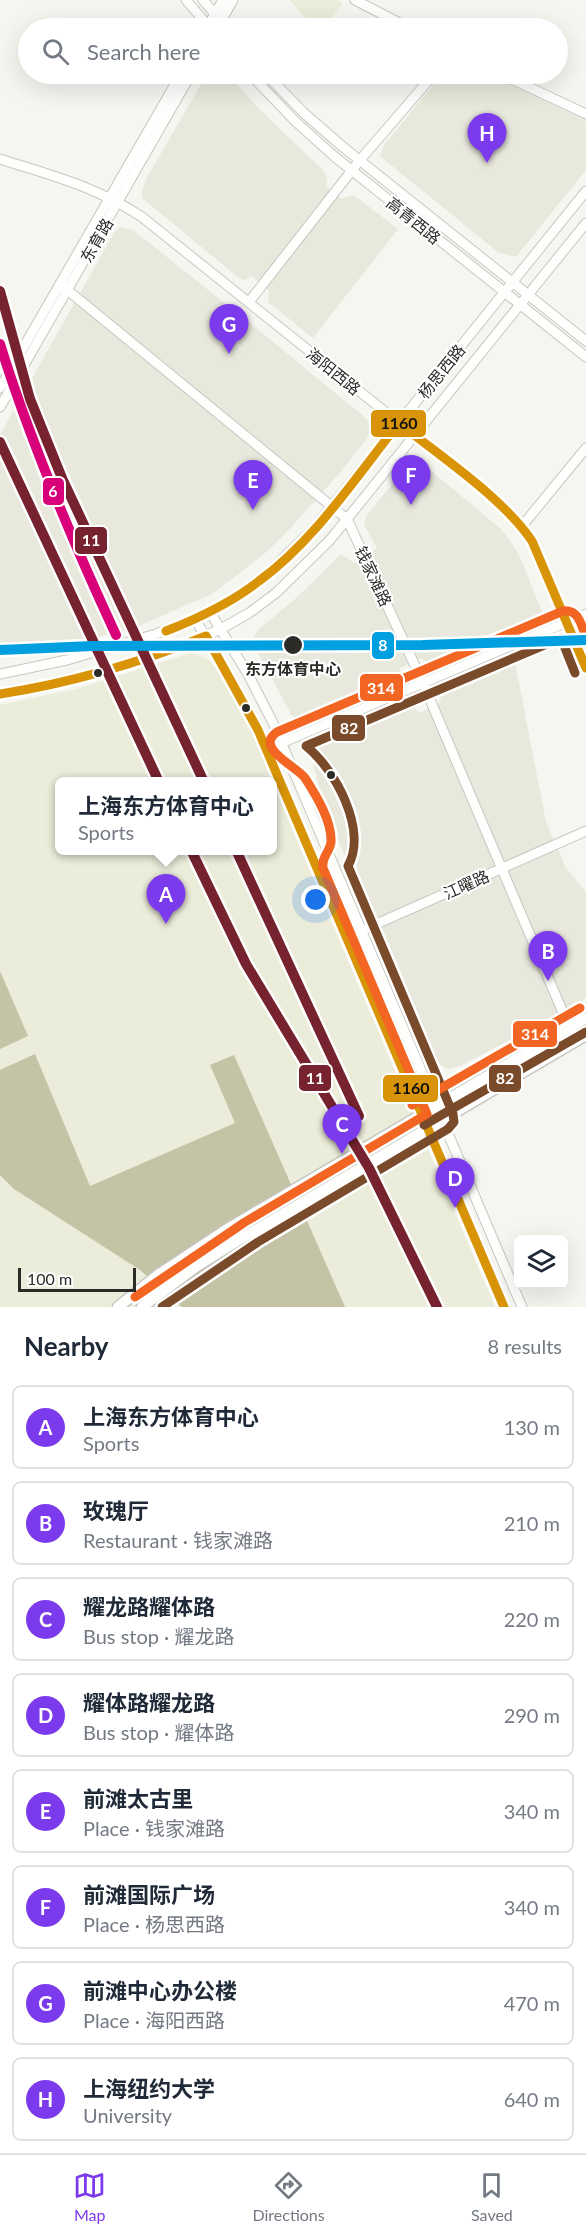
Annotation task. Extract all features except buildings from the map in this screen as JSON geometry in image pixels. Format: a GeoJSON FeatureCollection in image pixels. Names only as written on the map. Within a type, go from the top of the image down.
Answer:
{"type":"FeatureCollection","features":[{"type":"Feature","properties":{"kind":"main road"},"geometry":{"type":"LineString","coordinates":[[118,1307],[219,1234],[586,1018]]}},
{"type":"Feature","properties":{"kind":"main road"},"geometry":{"type":"LineString","coordinates":[[142,1307],[197,1266],[586,1035]]}},
{"type":"Feature","properties":{"kind":"street"},"geometry":{"type":"LineString","coordinates":[[186,0],[207,18]]}},
{"type":"Feature","properties":{"kind":"street"},"geometry":{"type":"LineString","coordinates":[[203,0],[212,18]]}},
{"type":"Feature","properties":{"kind":"street"},"geometry":{"type":"LineString","coordinates":[[217,18],[223,0]]}},
{"type":"Feature","properties":{"kind":"street"},"geometry":{"type":"LineString","coordinates":[[220,18],[234,0]]}},
{"type":"Feature","properties":{"kind":"street"},"geometry":{"type":"LineString","coordinates":[[355,0],[389,18]]}},
{"type":"Feature","properties":{"kind":"street","name":"东育路"},"geometry":{"type":"LineString","coordinates":[[114,199],[175,84]]}},
{"type":"Feature","properties":{"kind":"street","name":"东育路"},"geometry":{"type":"LineString","coordinates":[[0,388],[185,84]]}},
{"type":"Feature","properties":{"kind":"street","name":"高青西路"},"geometry":{"type":"LineString","coordinates":[[260,84],[296,122],[352,171],[586,357]]}},
{"type":"Feature","properties":{"kind":"street","name":"高青西路"},"geometry":{"type":"LineString","coordinates":[[276,84],[304,113],[360,160],[586,341]]}},
{"type":"Feature","properties":{"kind":"street"},"geometry":{"type":"LineString","coordinates":[[249,302],[360,160],[425,84]]}},
{"type":"Feature","properties":{"kind":"street"},"geometry":{"type":"LineString","coordinates":[[522,84],[586,114]]}},
{"type":"Feature","properties":{"kind":"street","name":"海阳西路"},"geometry":{"type":"LineString","coordinates":[[0,159],[87,186],[114,199],[142,217],[504,507],[522,526],[532,541],[586,668]]}},
{"type":"Feature","properties":{"kind":"street","name":"杨思西路"},"geometry":{"type":"LineString","coordinates":[[0,674],[49,665],[139,640],[210,612],[238,597],[264,577],[287,557],[332,506],[586,191]]}},
{"type":"Feature","properties":{"kind":"street","name":"杨思西路"},"geometry":{"type":"LineString","coordinates":[[0,694],[53,684],[172,650],[221,629],[249,613],[276,593],[308,564],[347,519],[586,223]]}},
{"type":"Feature","properties":{"kind":"street","name":"东育路"},"geometry":{"type":"LineString","coordinates":[[0,407],[63,287]]}},
{"type":"Feature","properties":{"kind":"street","name":"钱家滩路"},"geometry":{"type":"LineString","coordinates":[[63,287],[347,519],[423,683],[575,1041]]}},
{"type":"Feature","properties":{"kind":"street"},"geometry":{"type":"LineString","coordinates":[[522,526],[586,448]]}},
{"type":"Feature","properties":{"kind":"street"},"geometry":{"type":"LineString","coordinates":[[210,612],[262,700],[282,743],[522,1307]]}},
{"type":"Feature","properties":{"kind":"street"},"geometry":{"type":"LineString","coordinates":[[267,749],[586,614]]}},
{"type":"Feature","properties":{"kind":"street"},"geometry":{"type":"LineString","coordinates":[[195,619],[243,699],[267,749],[504,1307]]}},
{"type":"Feature","properties":{"kind":"street","name":"江曜路"},"geometry":{"type":"LineString","coordinates":[[347,938],[586,831]]}},
{"type":"Feature","properties":{"kind":"shaded area"},"geometry":{"type":"Polygon","coordinates":[[[290,0],[338,0],[343,4],[331,18],[305,18],[290,0]]]}},
{"type":"Feature","properties":{"kind":"shaded area"},"geometry":{"type":"Polygon","coordinates":[[[201,84],[237,84],[259,109],[324,171],[327,187],[341,199],[355,196],[398,229],[313,338],[268,302],[269,291],[252,276],[244,280],[239,278],[142,198],[146,179],[201,84]]]}},
{"type":"Feature","properties":{"kind":"shaded area"},"geometry":{"type":"Polygon","coordinates":[[[434,84],[509,84],[586,121],[586,170],[516,257],[499,253],[380,156],[384,145],[434,84]]]}},
{"type":"Feature","properties":{"kind":"shaded area"},"geometry":{"type":"Polygon","coordinates":[[[120,227],[133,230],[262,333],[367,419],[371,426],[370,430],[366,440],[338,475],[284,535],[264,554],[212,594],[134,628],[19,656],[0,656],[0,435],[114,233],[120,227]]]}},
{"type":"Feature","properties":{"kind":"shaded area"},"geometry":{"type":"Polygon","coordinates":[[[416,461],[501,529],[520,557],[542,612],[538,618],[434,666],[420,658],[400,668],[401,679],[298,721],[291,714],[253,644],[257,631],[296,598],[341,554],[354,563],[377,548],[364,525],[366,516],[404,470],[416,461]]]}},
{"type":"Feature","properties":{"kind":"shaded area"},"geometry":{"type":"Polygon","coordinates":[[[191,653],[210,662],[232,692],[270,777],[55,777],[55,855],[277,855],[277,793],[495,1307],[0,1307],[0,705],[80,688],[191,653]]]}},
{"type":"Feature","properties":{"kind":"shaded area"},"geometry":{"type":"Polygon","coordinates":[[[514,657],[546,822],[566,868],[586,892],[586,998],[460,1066],[448,1069],[431,1058],[323,805],[309,744],[404,704],[412,704],[419,713],[439,704],[443,686],[514,657]]]}},
{"type":"Feature","properties":{"kind":"shaded area"},"geometry":{"type":"Polygon","coordinates":[[[0,971],[28,1036],[0,1049],[0,971]]]}},
{"type":"Feature","properties":{"kind":"shaded area"},"geometry":{"type":"Polygon","coordinates":[[[35,1054],[90,1186],[235,1123],[210,1065],[234,1055],[345,1307],[182,1307],[140,1270],[14,1189],[0,1175],[0,1070],[35,1054]]]}},
{"type":"Feature","properties":{"kind":"transit line","name":"11"},"geometry":{"type":"LineString","coordinates":[[0,291],[30,399],[62,478],[202,777]]}},
{"type":"Feature","properties":{"kind":"transit line","name":"6"},"geometry":{"type":"LineString","coordinates":[[0,344],[53,491],[116,635]]}},
{"type":"Feature","properties":{"kind":"transit line","name":"1160"},"geometry":{"type":"LineString","coordinates":[[166,631],[226,603],[279,565],[334,507],[399,423],[488,493],[532,541],[586,668]]}},
{"type":"Feature","properties":{"kind":"transit line","name":"11"},"geometry":{"type":"LineString","coordinates":[[0,442],[157,777]]}},
{"type":"Feature","properties":{"kind":"transit line","name":"314"},"geometry":{"type":"LineString","coordinates":[[135,1297],[245,1222],[427,1114],[323,868],[323,861],[331,842],[326,817],[305,778],[273,750],[270,744],[271,738],[277,732],[563,611],[576,615],[586,637]]}},
{"type":"Feature","properties":{"kind":"transit line","name":"1160"},"geometry":{"type":"LineString","coordinates":[[0,694],[104,671],[206,636],[258,730],[504,1307]]}},
{"type":"Feature","properties":{"kind":"transit line","name":"82"},"geometry":{"type":"LineString","coordinates":[[162,1307],[258,1242],[448,1129],[454,1122],[453,1114],[348,866],[353,851],[354,835],[345,801],[328,769],[306,746],[561,638],[575,673]]}},
{"type":"Feature","properties":{"kind":"transit line","name":"11"},"geometry":{"type":"LineString","coordinates":[[193,855],[246,964],[369,1168],[437,1307]]}},
{"type":"Feature","properties":{"kind":"transit line","name":"11"},"geometry":{"type":"LineString","coordinates":[[238,855],[359,1116]]}},
{"type":"Feature","properties":{"kind":"transit line","name":"314"},"geometry":{"type":"LineString","coordinates":[[412,1105],[580,1008]]}},
{"type":"Feature","properties":{"kind":"transit line","name":"82"},"geometry":{"type":"LineString","coordinates":[[424,1125],[586,1032]]}},
{"type":"Feature","properties":{"kind":"metro line","name":"8"},"geometry":{"type":"LineString","coordinates":[[0,650],[93,646],[423,645],[586,640]]}},
{"type":"Feature","properties":{"kind":"place","name":"上海纽约大学"},"geometry":{"type":"Point","coordinates":[487,163]}},
{"type":"Feature","properties":{"kind":"place","name":"前滩中心办公楼"},"geometry":{"type":"Point","coordinates":[229,354]}},
{"type":"Feature","properties":{"kind":"place","name":"前滩国际广场"},"geometry":{"type":"Point","coordinates":[411,505]}},
{"type":"Feature","properties":{"kind":"place","name":"前滩太古里"},"geometry":{"type":"Point","coordinates":[253,510]}},
{"type":"Feature","properties":{"kind":"place","name":"东方体育中心"},"geometry":{"type":"Point","coordinates":[293,645]}},
{"type":"Feature","properties":{"kind":"place","name":"上海东方体育中心"},"geometry":{"type":"Point","coordinates":[166,924]}},
{"type":"Feature","properties":{"kind":"place","name":"玫瑰厅"},"geometry":{"type":"Point","coordinates":[548,981]}},
{"type":"Feature","properties":{"kind":"place","name":"耀龙路耀体路"},"geometry":{"type":"Point","coordinates":[342,1154]}},
{"type":"Feature","properties":{"kind":"place","name":"耀体路耀龙路"},"geometry":{"type":"Point","coordinates":[455,1208]}}]}
